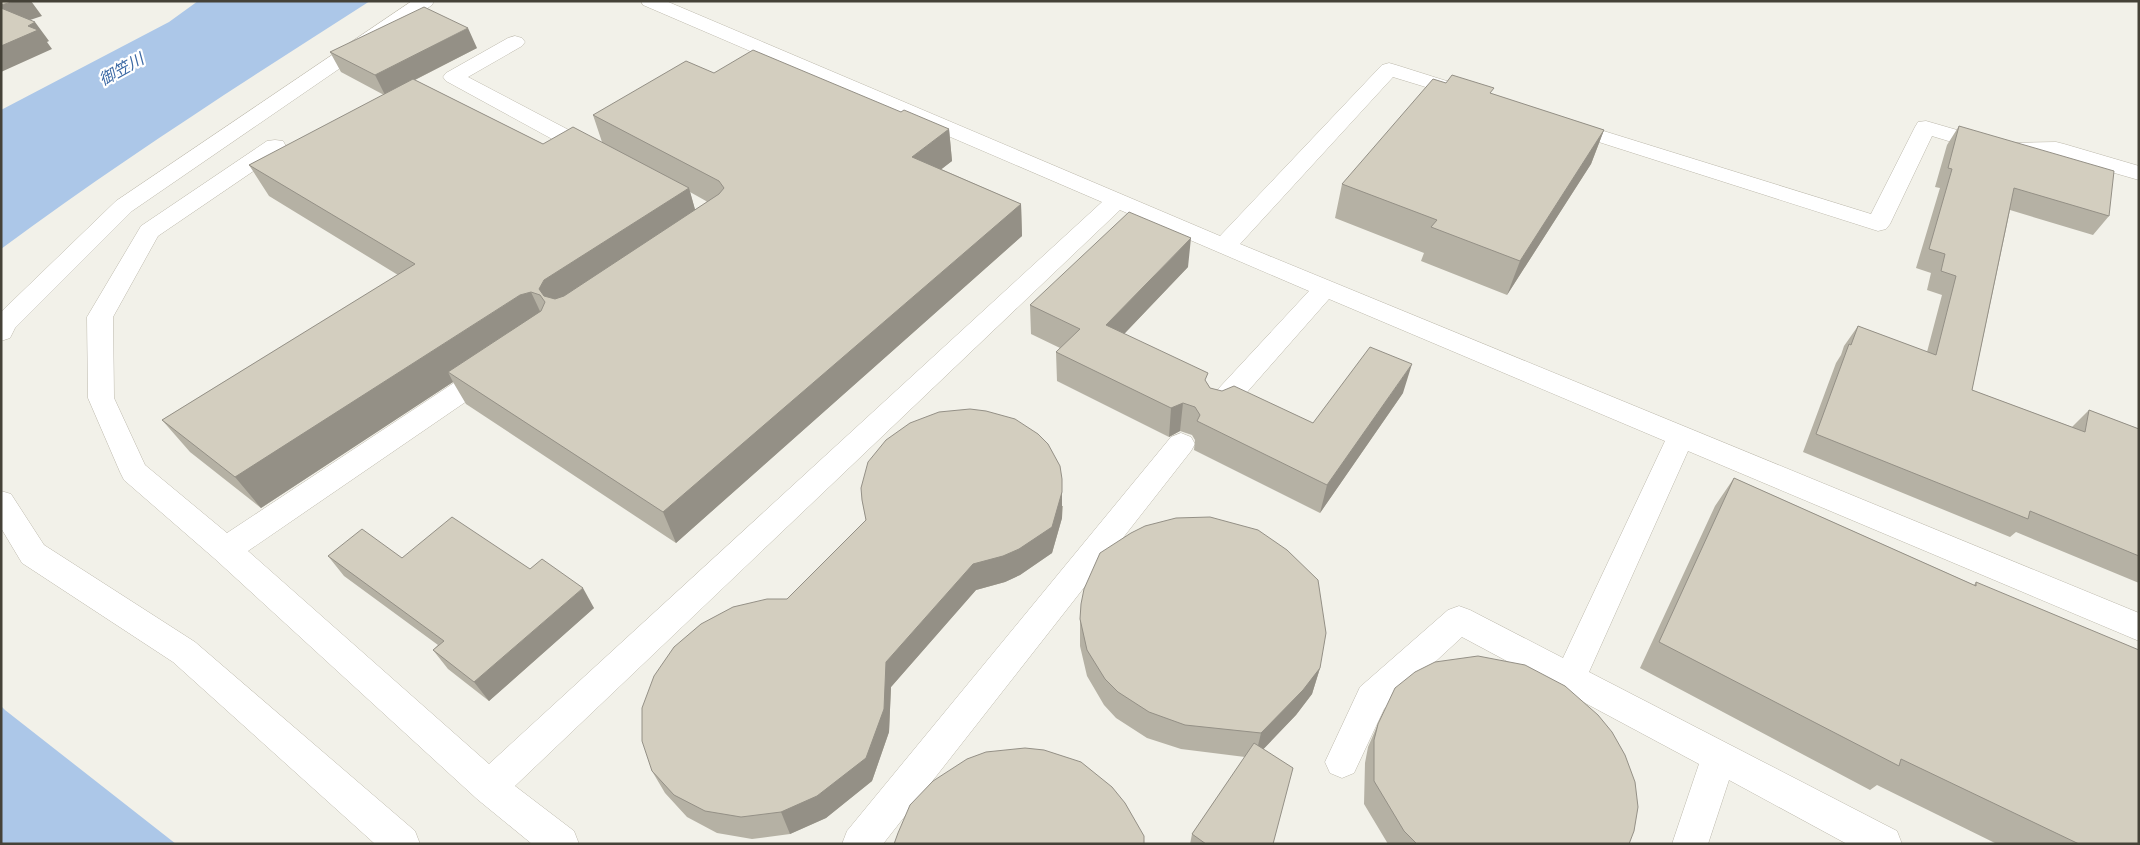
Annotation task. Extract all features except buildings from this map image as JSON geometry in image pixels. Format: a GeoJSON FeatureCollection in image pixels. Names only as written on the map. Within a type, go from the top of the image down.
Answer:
{"type":"FeatureCollection","features":[{"type":"Feature","properties":{"kind":"street"},"geometry":{"type":"LineString","coordinates":[[1,332],[3,325],[124,206],[425,1]]}},
{"type":"Feature","properties":{"kind":"street"},"geometry":{"type":"LineString","coordinates":[[650,1],[1224,246],[2139,627]]}},
{"type":"Feature","properties":{"kind":"street"},"geometry":{"type":"LineString","coordinates":[[515,42],[453,77],[607,160]]}},
{"type":"Feature","properties":{"kind":"street"},"geometry":{"type":"LineString","coordinates":[[1224,246],[1389,70],[1483,99]]}},
{"type":"Feature","properties":{"kind":"street"},"geometry":{"type":"LineString","coordinates":[[1549,120],[1878,224],[1926,127],[2001,150],[2056,149],[2139,173]]}},
{"type":"Feature","properties":{"kind":"street"},"geometry":{"type":"LineString","coordinates":[[275,146],[149,231],[100,317],[101,398],[134,472],[226,550],[489,787],[561,844]]}},
{"type":"Feature","properties":{"kind":"street"},"geometry":{"type":"LineString","coordinates":[[489,787],[1118,200]]}},
{"type":"Feature","properties":{"kind":"street"},"geometry":{"type":"LineString","coordinates":[[1217,408],[1325,288]]}},
{"type":"Feature","properties":{"kind":"street"},"geometry":{"type":"LineString","coordinates":[[226,550],[512,357]]}},
{"type":"Feature","properties":{"kind":"street"},"geometry":{"type":"LineString","coordinates":[[1570,678],[1681,436]]}},
{"type":"Feature","properties":{"kind":"street"},"geometry":{"type":"LineString","coordinates":[[860,844],[1182,444]]}},
{"type":"Feature","properties":{"kind":"street"},"geometry":{"type":"LineString","coordinates":[[1,502],[33,554],[184,652],[402,844]]}},
{"type":"Feature","properties":{"kind":"street"},"geometry":{"type":"LineString","coordinates":[[1342,762],[1372,698],[1459,620],[1884,844]]}},
{"type":"Feature","properties":{"kind":"street"},"geometry":{"type":"LineString","coordinates":[[1690,844],[1719,757]]}},
{"type":"Feature","properties":{"kind":"water","name":"御笠川"},"geometry":{"type":"Polygon","coordinates":[[[198,1],[370,1],[137,153],[1,249],[1,110],[169,22],[198,1]]]}},
{"type":"Feature","properties":{"kind":"water"},"geometry":{"type":"Polygon","coordinates":[[[1,706],[5,710],[176,844],[1,844],[1,706]]]}}]}
